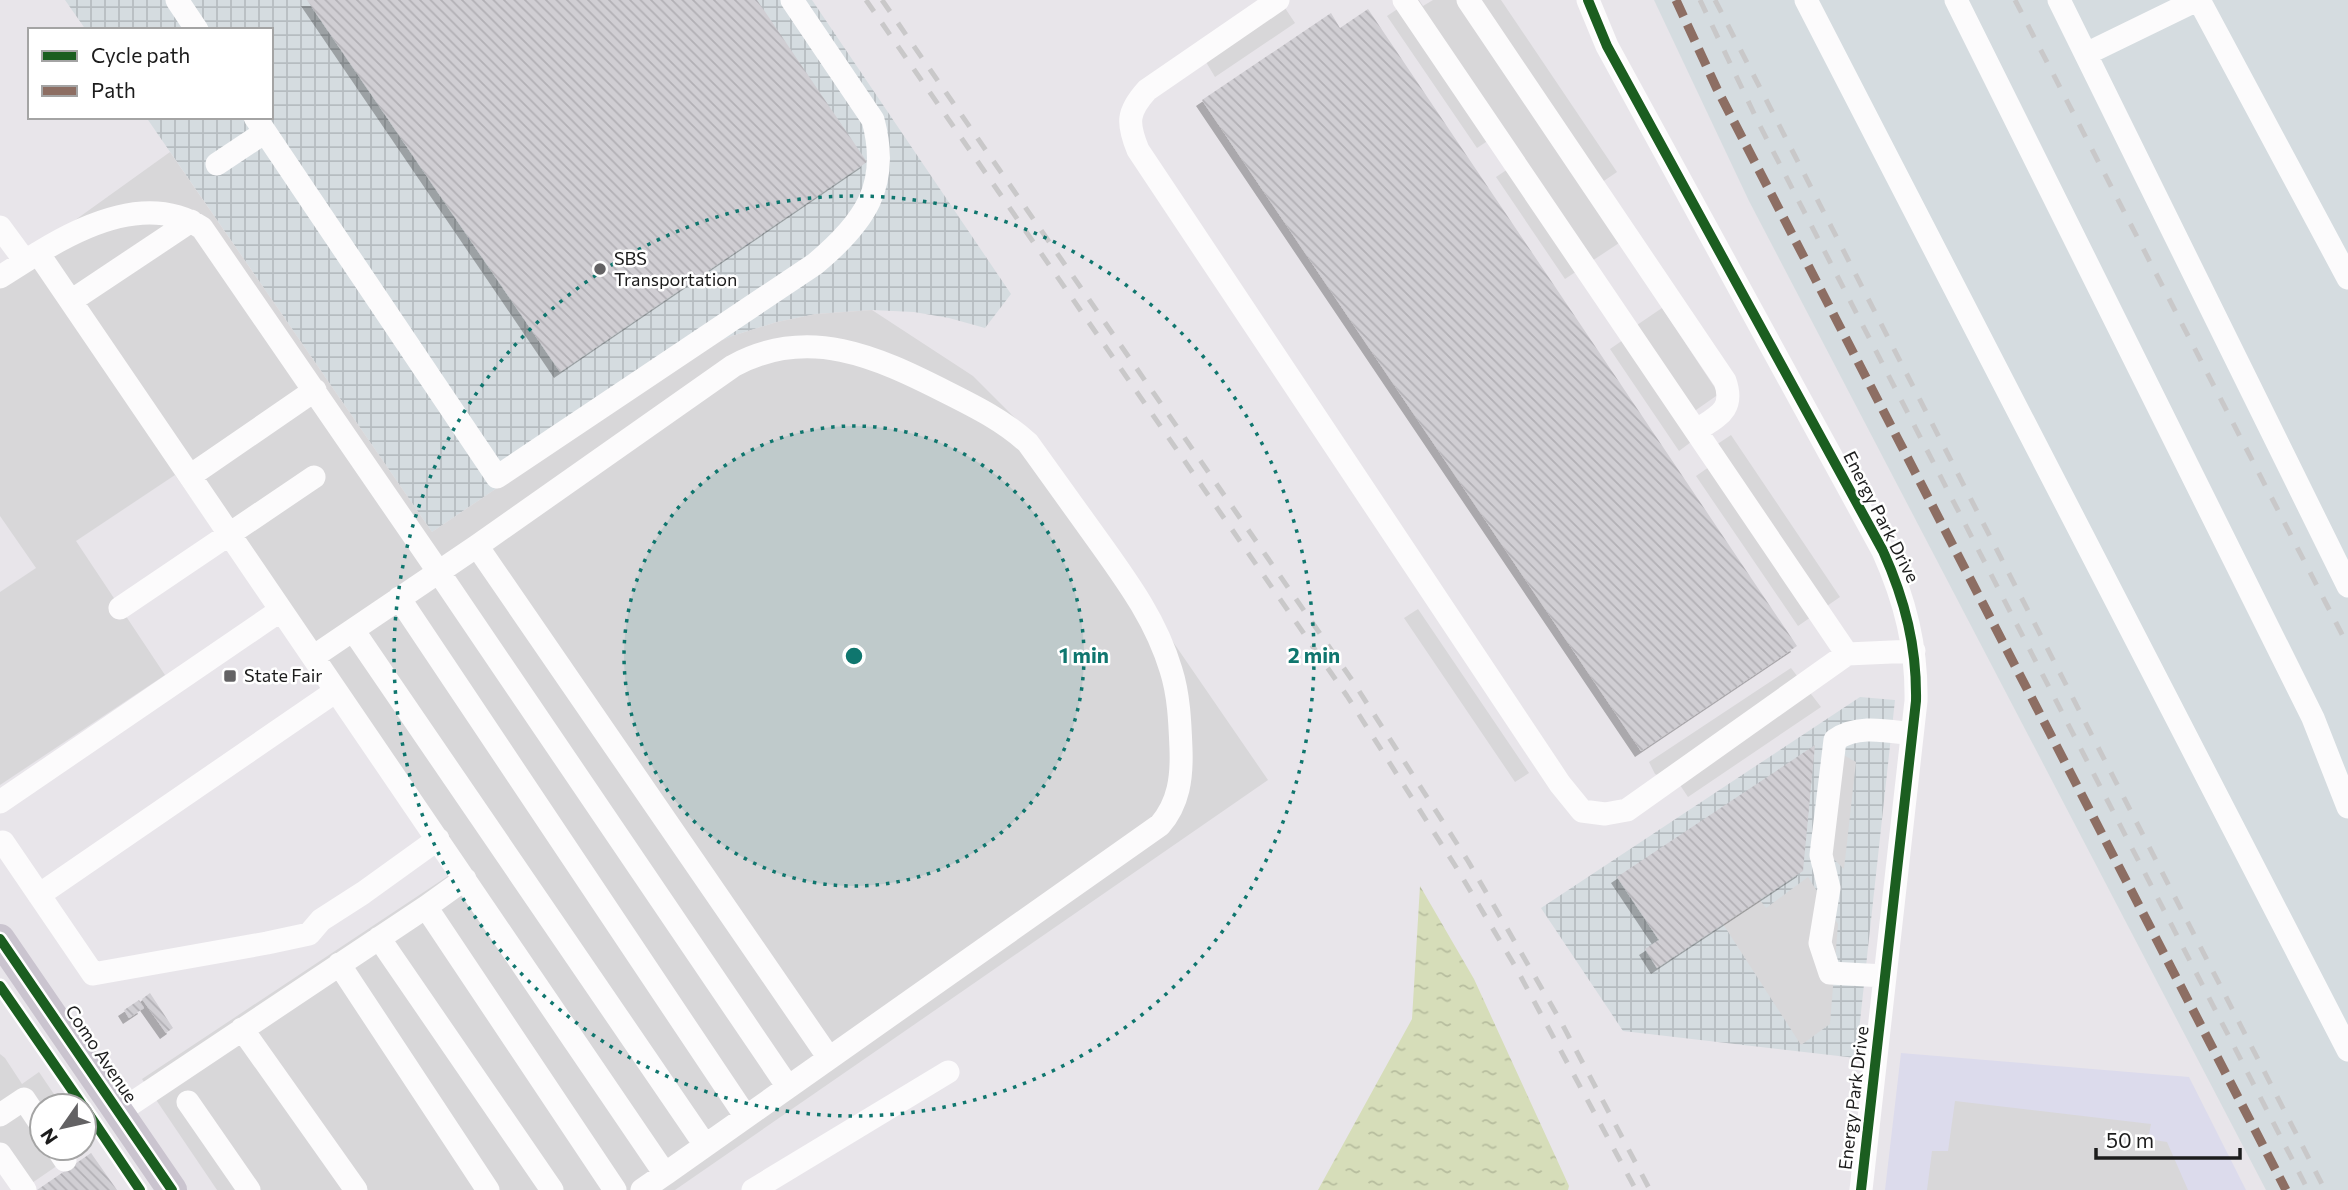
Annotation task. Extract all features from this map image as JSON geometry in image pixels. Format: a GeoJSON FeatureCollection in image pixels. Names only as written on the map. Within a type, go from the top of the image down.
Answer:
{"type":"FeatureCollection","features":[{"type":"Feature","properties":{"kind":"main road","name":"Como Avenue"},"geometry":{"type":"LineString","coordinates":[[0,939],[172,1190]]}},
{"type":"Feature","properties":{"kind":"street"},"geometry":{"type":"LineString","coordinates":[[177,0],[196,28]]}},
{"type":"Feature","properties":{"kind":"street"},"geometry":{"type":"LineString","coordinates":[[217,164],[260,124],[497,477],[815,264],[858,222],[875,190],[879,142],[873,120],[792,0]]}},
{"type":"Feature","properties":{"kind":"street"},"geometry":{"type":"LineString","coordinates":[[1278,0],[1147,90],[1135,103],[1129,129],[1138,150],[1560,784],[1582,811],[1605,814],[1627,810],[1847,654],[1914,651]]}},
{"type":"Feature","properties":{"kind":"street"},"geometry":{"type":"LineString","coordinates":[[1404,0],[1847,654]]}},
{"type":"Feature","properties":{"kind":"street"},"geometry":{"type":"LineString","coordinates":[[1468,0],[1725,382],[1729,393],[1723,413],[1697,430]]}},
{"type":"Feature","properties":{"kind":"street","name":"Energy Park Drive"},"geometry":{"type":"LineString","coordinates":[[1588,0],[1608,46],[1883,551],[1903,601],[1914,651],[1916,692],[1861,1190]]}},
{"type":"Feature","properties":{"kind":"street"},"geometry":{"type":"LineString","coordinates":[[1805,0],[2345,1030]]}},
{"type":"Feature","properties":{"kind":"street"},"geometry":{"type":"LineString","coordinates":[[1956,0],[2313,718],[2348,807]]}},
{"type":"Feature","properties":{"kind":"street"},"geometry":{"type":"LineString","coordinates":[[2059,0],[2348,586]]}},
{"type":"Feature","properties":{"kind":"street"},"geometry":{"type":"LineString","coordinates":[[2086,54],[2198,0],[2348,278]]}},
{"type":"Feature","properties":{"kind":"street"},"geometry":{"type":"LineString","coordinates":[[0,277],[67,235],[123,215],[155,213],[176,216],[191,221],[210,237],[788,1087]]}},
{"type":"Feature","properties":{"kind":"street"},"geometry":{"type":"LineString","coordinates":[[71,301],[191,221]]}},
{"type":"Feature","properties":{"kind":"street"},"geometry":{"type":"LineString","coordinates":[[0,227],[71,301],[665,1174]]}},
{"type":"Feature","properties":{"kind":"street"},"geometry":{"type":"LineString","coordinates":[[313,657],[477,546],[733,366],[751,356],[773,350],[823,347],[851,351],[880,360],[1012,428],[1028,443],[1137,595],[1160,639],[1178,701],[1181,764],[1179,787],[1168,816],[1160,825],[642,1190]]}},
{"type":"Feature","properties":{"kind":"street"},"geometry":{"type":"LineString","coordinates":[[190,476],[315,390]]}},
{"type":"Feature","properties":{"kind":"street"},"geometry":{"type":"LineString","coordinates":[[120,608],[314,477]]}},
{"type":"Feature","properties":{"kind":"street"},"geometry":{"type":"LineString","coordinates":[[477,546],[829,1058]]}},
{"type":"Feature","properties":{"kind":"street"},"geometry":{"type":"LineString","coordinates":[[398,598],[746,1117]]}},
{"type":"Feature","properties":{"kind":"street"},"geometry":{"type":"LineString","coordinates":[[0,802],[281,610]]}},
{"type":"Feature","properties":{"kind":"street"},"geometry":{"type":"LineString","coordinates":[[353,630],[705,1145]]}},
{"type":"Feature","properties":{"kind":"street"},"geometry":{"type":"LineString","coordinates":[[39,895],[336,691]]}},
{"type":"Feature","properties":{"kind":"street"},"geometry":{"type":"LineString","coordinates":[[1885,976],[1830,973],[1820,943],[1829,888],[1821,855],[1835,740],[1854,731],[1880,730],[1912,734]]}},
{"type":"Feature","properties":{"kind":"street"},"geometry":{"type":"LineString","coordinates":[[1,841],[93,974],[309,934],[321,920],[438,839]]}},
{"type":"Feature","properties":{"kind":"street"},"geometry":{"type":"LineString","coordinates":[[119,1112],[465,880]]}},
{"type":"Feature","properties":{"kind":"street"},"geometry":{"type":"LineString","coordinates":[[426,906],[615,1190]]}},
{"type":"Feature","properties":{"kind":"street"},"geometry":{"type":"LineString","coordinates":[[379,938],[552,1190]]}},
{"type":"Feature","properties":{"kind":"street"},"geometry":{"type":"LineString","coordinates":[[339,964],[488,1190]]}},
{"type":"Feature","properties":{"kind":"street"},"geometry":{"type":"LineString","coordinates":[[242,1029],[356,1190]]}},
{"type":"Feature","properties":{"kind":"street"},"geometry":{"type":"LineString","coordinates":[[753,1190],[948,1072]]}},
{"type":"Feature","properties":{"kind":"street"},"geometry":{"type":"LineString","coordinates":[[0,1115],[23,1098],[28,1105]]}},
{"type":"Feature","properties":{"kind":"street"},"geometry":{"type":"LineString","coordinates":[[188,1101],[249,1190]]}},
{"type":"Feature","properties":{"kind":"street"},"geometry":{"type":"LineString","coordinates":[[0,1154],[25,1190]]}},
{"type":"Feature","properties":{"kind":"shaded area"},"geometry":{"type":"Polygon","coordinates":[[[65,0],[812,0],[1011,294],[985,328],[914,312],[872,310],[816,314],[777,322],[732,336],[704,348],[432,532],[147,119],[273,119],[273,28],[85,28],[65,0]]]}},
{"type":"Feature","properties":{"kind":"shaded area"},"geometry":{"type":"Polygon","coordinates":[[[1411,0],[1419,0],[1423,6],[1433,0],[1501,0],[1617,172],[1586,193],[1619,243],[1565,279],[1496,177],[1508,169],[1489,140],[1477,148],[1387,16],[1411,0]]]}},
{"type":"Feature","properties":{"kind":"shaded area"},"geometry":{"type":"Polygon","coordinates":[[[1654,0],[2348,0],[2348,1190],[2266,1190],[1749,201],[1654,0]]]}},
{"type":"Feature","properties":{"kind":"shaded area"},"geometry":{"type":"Polygon","coordinates":[[[1285,8],[1295,23],[1215,77],[1206,62],[1285,8]]]}},
{"type":"Feature","properties":{"kind":"shaded area"},"geometry":{"type":"Polygon","coordinates":[[[170,152],[432,532],[704,348],[777,322],[816,314],[872,310],[973,376],[1028,431],[1268,780],[675,1190],[217,1190],[142,1079],[454,872],[175,475],[76,541],[165,675],[0,785],[0,592],[36,568],[0,516],[0,274],[170,152]]]}},
{"type":"Feature","properties":{"kind":"shaded area"},"geometry":{"type":"Polygon","coordinates":[[[1662,308],[1719,394],[1696,410],[1691,442],[1679,451],[1610,349],[1639,329],[1637,325],[1662,308]]]}},
{"type":"Feature","properties":{"kind":"shaded area"},"geometry":{"type":"Polygon","coordinates":[[[1731,435],[1840,597],[1798,626],[1696,476],[1709,467],[1701,455],[1731,435]]]}},
{"type":"Feature","properties":{"kind":"shaded area"},"geometry":{"type":"Polygon","coordinates":[[[1418,609],[1529,773],[1515,782],[1404,618],[1418,609]]]}},
{"type":"Feature","properties":{"kind":"shaded area"},"geometry":{"type":"Polygon","coordinates":[[[1791,668],[1821,707],[1688,797],[1680,785],[1655,774],[1649,762],[1791,668]]]}},
{"type":"Feature","properties":{"kind":"shaded area"},"geometry":{"type":"Polygon","coordinates":[[[1860,697],[1895,700],[1856,1058],[1623,1031],[1541,908],[1860,697]]]}},
{"type":"Feature","properties":{"kind":"shaded area"},"geometry":{"type":"Polygon","coordinates":[[[1826,745],[1856,762],[1844,869],[1816,842],[1826,745]]]}},
{"type":"Feature","properties":{"kind":"shaded area"},"geometry":{"type":"Polygon","coordinates":[[[1808,877],[1838,924],[1830,1024],[1801,1045],[1723,924],[1759,899],[1766,908],[1808,877]]]}},
{"type":"Feature","properties":{"kind":"shaded area"},"geometry":{"type":"Polygon","coordinates":[[[1901,1053],[2189,1077],[2246,1190],[1885,1190],[1901,1053]]]}},
{"type":"Feature","properties":{"kind":"shaded area"},"geometry":{"type":"Polygon","coordinates":[[[0,1054],[22,1084],[39,1072],[53,1092],[28,1092],[28,1162],[63,1162],[29,1185],[0,1143],[0,1054]]]}},
{"type":"Feature","properties":{"kind":"shaded area"},"geometry":{"type":"Polygon","coordinates":[[[1955,1101],[2151,1124],[2148,1139],[2167,1142],[2188,1190],[1927,1190],[1932,1151],[1948,1151],[1955,1101]]]}},
{"type":"Feature","properties":{"kind":"water"},"geometry":{"type":"Polygon","coordinates":[[[1420,886],[1474,979],[1569,1186],[1568,1190],[1318,1190],[1412,1019],[1420,886]]]}},
{"type":"Feature","properties":{"kind":"building","name":"SBS Transportation"},"geometry":{"type":"Polygon","coordinates":[[[307,0],[757,0],[867,162],[560,372],[307,0]]]}},
{"type":"Feature","properties":{"kind":"building"},"geometry":{"type":"Polygon","coordinates":[[[1368,9],[1797,646],[1641,751],[1202,100],[1331,13],[1340,28],[1368,9]]]}},
{"type":"Feature","properties":{"kind":"building"},"geometry":{"type":"Polygon","coordinates":[[[1815,745],[1803,871],[1657,968],[1645,949],[1659,940],[1617,877],[1815,745]]]}},
{"type":"Feature","properties":{"kind":"building"},"geometry":{"type":"Polygon","coordinates":[[[150,993],[173,1028],[166,1033],[142,999],[150,993]]]}},
{"type":"Feature","properties":{"kind":"building"},"geometry":{"type":"Polygon","coordinates":[[[139,1000],[144,1008],[129,1018],[124,1010],[139,1000]]]}},
{"type":"Feature","properties":{"kind":"building"},"geometry":{"type":"Polygon","coordinates":[[[78,1162],[97,1162],[117,1190],[37,1190],[78,1162]]]}},
{"type":"Feature","properties":{"kind":"railway"},"geometry":{"type":"LineString","coordinates":[[866,0],[1347,696],[1456,867],[1515,966],[1636,1190]]}},
{"type":"Feature","properties":{"kind":"railway"},"geometry":{"type":"LineString","coordinates":[[882,0],[1352,680],[1468,861],[1560,1020],[1650,1190]]}},
{"type":"Feature","properties":{"kind":"railway"},"geometry":{"type":"LineString","coordinates":[[1700,0],[1759,124],[2308,1190]]}},
{"type":"Feature","properties":{"kind":"railway"},"geometry":{"type":"LineString","coordinates":[[1715,0],[2325,1190]]}},
{"type":"Feature","properties":{"kind":"railway"},"geometry":{"type":"LineString","coordinates":[[2015,0],[2348,646]]}},
{"type":"Feature","properties":{"kind":"marked path"},"geometry":{"type":"LineString","coordinates":[[1676,0],[1717,89],[2286,1190]]}},
{"type":"Feature","properties":{"kind":"cycle path"},"geometry":{"type":"LineString","coordinates":[[1588,0],[1607,46],[1883,551],[1898,588],[1908,624],[1916,701],[1861,1190]]}},
{"type":"Feature","properties":{"kind":"cycle path"},"geometry":{"type":"LineString","coordinates":[[0,939],[172,1190]]}},
{"type":"Feature","properties":{"kind":"cycle path"},"geometry":{"type":"LineString","coordinates":[[0,986],[73,1092]]}},
{"type":"Feature","properties":{"kind":"cycle path"},"geometry":{"type":"LineString","coordinates":[[98,1128],[140,1190]]}},
{"type":"Feature","properties":{"kind":"place","name":"SBS Transportation"},"geometry":{"type":"Point","coordinates":[600,269]}},
{"type":"Feature","properties":{"kind":"place","name":"State Fair"},"geometry":{"type":"Point","coordinates":[230,676]}}]}
